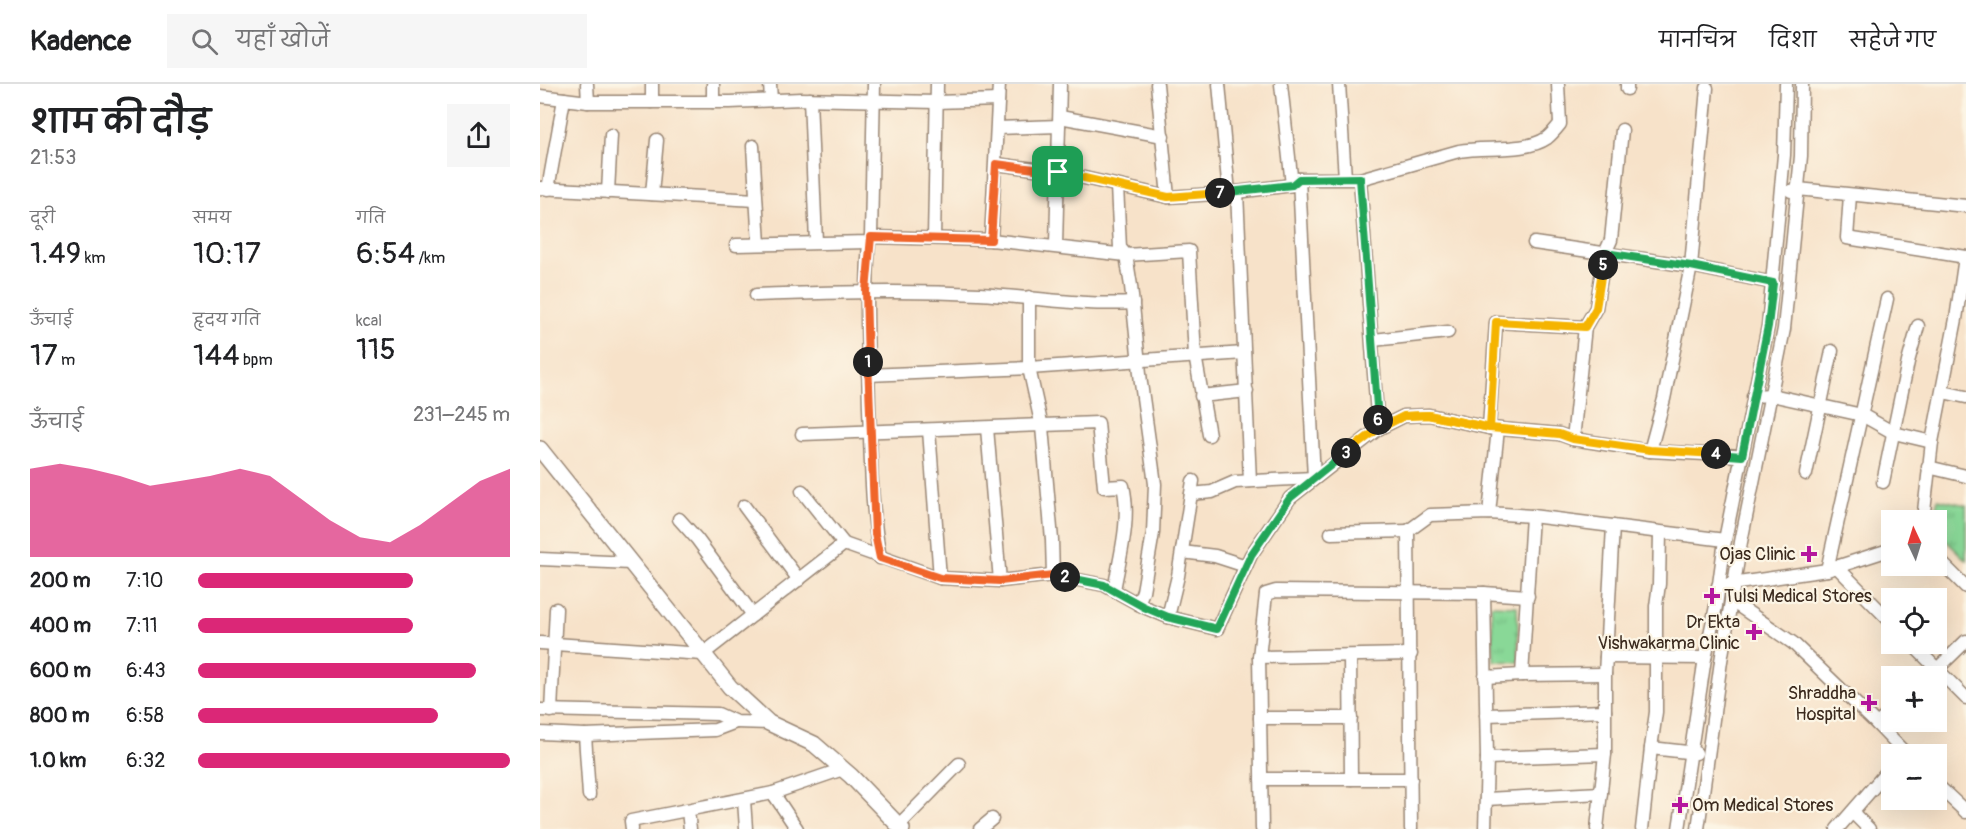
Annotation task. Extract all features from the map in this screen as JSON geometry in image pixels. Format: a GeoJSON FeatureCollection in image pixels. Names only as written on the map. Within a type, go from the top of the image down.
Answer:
{"type":"FeatureCollection","features":[{"type":"Feature","properties":{"kind":"main road"},"geometry":{"type":"LineString","coordinates":[[540,449],[730,687],[769,723],[814,744],[843,769],[900,827]]}},
{"type":"Feature","properties":{"kind":"street"},"geometry":{"type":"LineString","coordinates":[[587,84],[588,102]]}},
{"type":"Feature","properties":{"kind":"street"},"geometry":{"type":"LineString","coordinates":[[652,84],[652,102]]}},
{"type":"Feature","properties":{"kind":"street"},"geometry":{"type":"LineString","coordinates":[[713,84],[713,102]]}},
{"type":"Feature","properties":{"kind":"street"},"geometry":{"type":"LineString","coordinates":[[770,84],[771,100]]}},
{"type":"Feature","properties":{"kind":"street"},"geometry":{"type":"LineString","coordinates":[[874,84],[870,239],[866,291],[875,534],[880,558]]}},
{"type":"Feature","properties":{"kind":"street"},"geometry":{"type":"LineString","coordinates":[[934,238],[937,84]]}},
{"type":"Feature","properties":{"kind":"street"},"geometry":{"type":"LineString","coordinates":[[991,240],[999,84]]}},
{"type":"Feature","properties":{"kind":"street"},"geometry":{"type":"LineString","coordinates":[[1056,246],[1060,84]]}},
{"type":"Feature","properties":{"kind":"street"},"geometry":{"type":"LineString","coordinates":[[1157,84],[1168,197]]}},
{"type":"Feature","properties":{"kind":"street"},"geometry":{"type":"LineString","coordinates":[[1219,84],[1233,192],[1247,391],[1250,481]]}},
{"type":"Feature","properties":{"kind":"street"},"geometry":{"type":"LineString","coordinates":[[1281,84],[1295,182],[1314,478]]}},
{"type":"Feature","properties":{"kind":"street"},"geometry":{"type":"LineString","coordinates":[[1339,84],[1345,178]]}},
{"type":"Feature","properties":{"kind":"street"},"geometry":{"type":"LineString","coordinates":[[996,164],[1058,172],[1168,197],[1233,192],[1295,182],[1360,178],[1459,151],[1474,148],[1515,147],[1546,138],[1560,124],[1558,84]]}},
{"type":"Feature","properties":{"kind":"street"},"geometry":{"type":"LineString","coordinates":[[1679,829],[1725,540],[1768,326],[1785,155],[1786,84]]}},
{"type":"Feature","properties":{"kind":"street"},"geometry":{"type":"LineString","coordinates":[[1698,829],[1721,661],[1785,318],[1798,189],[1803,84]]}},
{"type":"Feature","properties":{"kind":"street"},"geometry":{"type":"LineString","coordinates":[[1650,450],[1664,399],[1691,266],[1707,88]]}},
{"type":"Feature","properties":{"kind":"street"},"geometry":{"type":"LineString","coordinates":[[540,96],[588,102],[810,99],[936,102],[998,100]]}},
{"type":"Feature","properties":{"kind":"street"},"geometry":{"type":"LineString","coordinates":[[564,99],[544,188],[756,200]]}},
{"type":"Feature","properties":{"kind":"street"},"geometry":{"type":"LineString","coordinates":[[810,99],[816,242]]}},
{"type":"Feature","properties":{"kind":"street"},"geometry":{"type":"LineString","coordinates":[[998,128],[1059,122],[1163,136]]}},
{"type":"Feature","properties":{"kind":"street"},"geometry":{"type":"LineString","coordinates":[[1573,439],[1585,327],[1596,308],[1605,253],[1611,240],[1622,130]]}},
{"type":"Feature","properties":{"kind":"street"},"geometry":{"type":"LineString","coordinates":[[608,192],[612,135]]}},
{"type":"Feature","properties":{"kind":"street"},"geometry":{"type":"LineString","coordinates":[[652,194],[657,140]]}},
{"type":"Feature","properties":{"kind":"street"},"geometry":{"type":"LineString","coordinates":[[753,146],[759,244]]}},
{"type":"Feature","properties":{"kind":"street"},"geometry":{"type":"LineString","coordinates":[[1360,178],[1378,429]]}},
{"type":"Feature","properties":{"kind":"street"},"geometry":{"type":"LineString","coordinates":[[1117,186],[1120,248],[1126,255],[1155,484],[1155,509],[1149,558],[1143,591],[1138,604]]}},
{"type":"Feature","properties":{"kind":"street"},"geometry":{"type":"LineString","coordinates":[[1781,193],[1798,189],[1966,206]]}},
{"type":"Feature","properties":{"kind":"street"},"geometry":{"type":"LineString","coordinates":[[1850,195],[1847,238],[1966,257],[1961,320],[1932,441],[1924,510]]}},
{"type":"Feature","properties":{"kind":"street"},"geometry":{"type":"LineString","coordinates":[[736,245],[934,238],[991,240],[1126,255],[1189,251],[1195,356],[1209,435]]}},
{"type":"Feature","properties":{"kind":"street"},"geometry":{"type":"LineString","coordinates":[[1534,243],[1691,266],[1773,283]]}},
{"type":"Feature","properties":{"kind":"street"},"geometry":{"type":"LineString","coordinates":[[756,295],[866,291],[1029,297],[1102,305],[1133,303]]}},
{"type":"Feature","properties":{"kind":"street"},"geometry":{"type":"LineString","coordinates":[[1029,297],[1029,368],[1041,427],[1052,540],[1053,575]]}},
{"type":"Feature","properties":{"kind":"street"},"geometry":{"type":"LineString","coordinates":[[1832,568],[1887,299]]}},
{"type":"Feature","properties":{"kind":"street"},"geometry":{"type":"LineString","coordinates":[[1489,513],[1494,429],[1496,322],[1585,327]]}},
{"type":"Feature","properties":{"kind":"street"},"geometry":{"type":"LineString","coordinates":[[1884,482],[1908,362],[1918,326]]}},
{"type":"Feature","properties":{"kind":"street"},"geometry":{"type":"LineString","coordinates":[[1372,340],[1448,332]]}},
{"type":"Feature","properties":{"kind":"street"},"geometry":{"type":"LineString","coordinates":[[1806,474],[1832,351]]}},
{"type":"Feature","properties":{"kind":"street"},"geometry":{"type":"LineString","coordinates":[[868,375],[1029,368],[1244,353]]}},
{"type":"Feature","properties":{"kind":"street"},"geometry":{"type":"LineString","coordinates":[[1201,396],[1247,391]]}},
{"type":"Feature","properties":{"kind":"street"},"geometry":{"type":"LineString","coordinates":[[1943,392],[1966,397]]}},
{"type":"Feature","properties":{"kind":"street"},"geometry":{"type":"LineString","coordinates":[[1753,396],[1772,395],[1862,415],[1894,434],[1932,441]]}},
{"type":"Feature","properties":{"kind":"street"},"geometry":{"type":"LineString","coordinates":[[802,491],[844,544],[940,578],[1000,581],[1053,575],[1104,585],[1168,617],[1217,629],[1251,555],[1290,498],[1378,429],[1404,416],[1428,415],[1494,429],[1559,434],[1573,439],[1650,450],[1742,456]]}},
{"type":"Feature","properties":{"kind":"street"},"geometry":{"type":"LineString","coordinates":[[802,434],[1041,427],[1098,423],[1104,487],[1123,486],[1126,500],[1125,528],[1114,590]]}},
{"type":"Feature","properties":{"kind":"street"},"geometry":{"type":"LineString","coordinates":[[987,428],[1000,581]]}},
{"type":"Feature","properties":{"kind":"street"},"geometry":{"type":"LineString","coordinates":[[929,430],[940,578]]}},
{"type":"Feature","properties":{"kind":"street"},"geometry":{"type":"LineString","coordinates":[[1928,467],[1966,476]]}},
{"type":"Feature","properties":{"kind":"street"},"geometry":{"type":"LineString","coordinates":[[1168,617],[1182,552],[1192,488],[1212,492],[1235,482],[1314,478]]}},
{"type":"Feature","properties":{"kind":"street"},"geometry":{"type":"LineString","coordinates":[[744,506],[798,579]]}},
{"type":"Feature","properties":{"kind":"street"},"geometry":{"type":"LineString","coordinates":[[1331,534],[1408,531],[1430,515],[1489,513],[1532,516],[1725,540]]}},
{"type":"Feature","properties":{"kind":"street"},"geometry":{"type":"LineString","coordinates":[[1522,675],[1532,516]]}},
{"type":"Feature","properties":{"kind":"street"},"geometry":{"type":"LineString","coordinates":[[679,519],[697,539],[753,615]]}},
{"type":"Feature","properties":{"kind":"street"},"geometry":{"type":"LineString","coordinates":[[1597,829],[1605,754],[1605,674],[1613,526]]}},
{"type":"Feature","properties":{"kind":"street"},"geometry":{"type":"LineString","coordinates":[[1408,531],[1411,829]]}},
{"type":"Feature","properties":{"kind":"street"},"geometry":{"type":"LineString","coordinates":[[1642,829],[1656,712],[1656,606],[1660,533]]}},
{"type":"Feature","properties":{"kind":"street"},"geometry":{"type":"LineString","coordinates":[[540,643],[703,654],[844,544]]}},
{"type":"Feature","properties":{"kind":"street"},"geometry":{"type":"LineString","coordinates":[[1182,552],[1215,556],[1246,566]]}},
{"type":"Feature","properties":{"kind":"street"},"geometry":{"type":"LineString","coordinates":[[1718,586],[1832,568],[1881,552]]}},
{"type":"Feature","properties":{"kind":"street"},"geometry":{"type":"LineString","coordinates":[[540,560],[631,563]]}},
{"type":"Feature","properties":{"kind":"street"},"geometry":{"type":"LineString","coordinates":[[1832,568],[1881,612]]}},
{"type":"Feature","properties":{"kind":"street"},"geometry":{"type":"LineString","coordinates":[[1947,568],[1966,587]]}},
{"type":"Feature","properties":{"kind":"street"},"geometry":{"type":"LineString","coordinates":[[1262,829],[1259,657],[1266,594],[1270,591],[1408,592],[1528,596]]}},
{"type":"Feature","properties":{"kind":"street"},"geometry":{"type":"LineString","coordinates":[[1484,593],[1487,759],[1485,829]]}},
{"type":"Feature","properties":{"kind":"street"},"geometry":{"type":"LineString","coordinates":[[1732,602],[1793,643],[1877,724],[1894,744]]}},
{"type":"Feature","properties":{"kind":"street"},"geometry":{"type":"LineString","coordinates":[[556,609],[555,645],[546,711],[718,714],[736,722],[769,723]]}},
{"type":"Feature","properties":{"kind":"street"},"geometry":{"type":"LineString","coordinates":[[1940,666],[1966,640]]}},
{"type":"Feature","properties":{"kind":"street"},"geometry":{"type":"LineString","coordinates":[[1259,657],[1411,654]]}},
{"type":"Feature","properties":{"kind":"street"},"geometry":{"type":"LineString","coordinates":[[1350,656],[1351,779]]}},
{"type":"Feature","properties":{"kind":"street"},"geometry":{"type":"LineString","coordinates":[[1606,657],[1705,658]]}},
{"type":"Feature","properties":{"kind":"street"},"geometry":{"type":"LineString","coordinates":[[1485,677],[1605,674]]}},
{"type":"Feature","properties":{"kind":"street"},"geometry":{"type":"LineString","coordinates":[[1947,684],[1966,698]]}},
{"type":"Feature","properties":{"kind":"street"},"geometry":{"type":"LineString","coordinates":[[1486,715],[1605,711]]}},
{"type":"Feature","properties":{"kind":"street"},"geometry":{"type":"LineString","coordinates":[[1260,718],[1351,718]]}},
{"type":"Feature","properties":{"kind":"street"},"geometry":{"type":"LineString","coordinates":[[1877,724],[1881,721]]}},
{"type":"Feature","properties":{"kind":"street"},"geometry":{"type":"LineString","coordinates":[[540,733],[585,735],[715,730],[736,722]]}},
{"type":"Feature","properties":{"kind":"street"},"geometry":{"type":"LineString","coordinates":[[585,735],[590,795]]}},
{"type":"Feature","properties":{"kind":"street"},"geometry":{"type":"LineString","coordinates":[[1651,748],[1707,755]]}},
{"type":"Feature","properties":{"kind":"street"},"geometry":{"type":"LineString","coordinates":[[1487,759],[1605,754]]}},
{"type":"Feature","properties":{"kind":"street"},"geometry":{"type":"LineString","coordinates":[[900,827],[959,764]]}},
{"type":"Feature","properties":{"kind":"street"},"geometry":{"type":"LineString","coordinates":[[632,829],[631,821],[773,793],[843,769]]}},
{"type":"Feature","properties":{"kind":"street"},"geometry":{"type":"LineString","coordinates":[[1261,778],[1411,779]]}},
{"type":"Feature","properties":{"kind":"street"},"geometry":{"type":"LineString","coordinates":[[1837,829],[1881,779]]}},
{"type":"Feature","properties":{"kind":"street"},"geometry":{"type":"LineString","coordinates":[[773,793],[797,829]]}},
{"type":"Feature","properties":{"kind":"street"},"geometry":{"type":"LineString","coordinates":[[1486,799],[1601,793]]}},
{"type":"Feature","properties":{"kind":"street"},"geometry":{"type":"LineString","coordinates":[[1947,794],[1966,812]]}},
{"type":"Feature","properties":{"kind":"street"},"geometry":{"type":"LineString","coordinates":[[744,800],[746,829]]}},
{"type":"Feature","properties":{"kind":"street"},"geometry":{"type":"LineString","coordinates":[[688,811],[690,829]]}},
{"type":"Feature","properties":{"kind":"street"},"geometry":{"type":"LineString","coordinates":[[1852,812],[1869,829]]}},
{"type":"Feature","properties":{"kind":"street"},"geometry":{"type":"LineString","coordinates":[[980,829],[992,819]]}},
{"type":"Feature","properties":{"kind":"green space"},"geometry":{"type":"Polygon","coordinates":[[[1938,499],[1966,505],[1966,560],[1947,542],[1947,510],[1935,510],[1938,499]]]}},
{"type":"Feature","properties":{"kind":"green space"},"geometry":{"type":"Polygon","coordinates":[[[1491,605],[1517,606],[1519,662],[1494,661],[1491,605]]]}},
{"type":"Feature","properties":{"kind":"place","name":"Ojas Clinic"},"geometry":{"type":"Point","coordinates":[1809,554]}},
{"type":"Feature","properties":{"kind":"place","name":"Tulsi Medical Stores"},"geometry":{"type":"Point","coordinates":[1712,596]}},
{"type":"Feature","properties":{"kind":"place","name":"Dr Ekta Vishwakarma Clinic"},"geometry":{"type":"Point","coordinates":[1754,632]}},
{"type":"Feature","properties":{"kind":"place","name":"Shraddha Hospital"},"geometry":{"type":"Point","coordinates":[1869,703]}},
{"type":"Feature","properties":{"kind":"place","name":"Om Medical Stores"},"geometry":{"type":"Point","coordinates":[1680,805]}},
{"type":"Feature","properties":{"kind":"route"},"geometry":{"type":"LineString","coordinates":[[1058,172],[996,164],[991,240],[871,237],[866,291],[875,534],[880,558],[940,578],[1000,581],[1053,575],[1104,585],[1168,617],[1217,629],[1251,555],[1290,498],[1378,429],[1404,416],[1428,415],[1490,428],[1559,434],[1573,439],[1650,450],[1742,456],[1768,326],[1773,283],[1691,266],[1605,253],[1596,308],[1585,327],[1496,322],[1490,428],[1428,415],[1404,416],[1378,429],[1360,178],[1299,179],[1292,185],[1229,193],[1168,197],[1058,172]]}}]}
